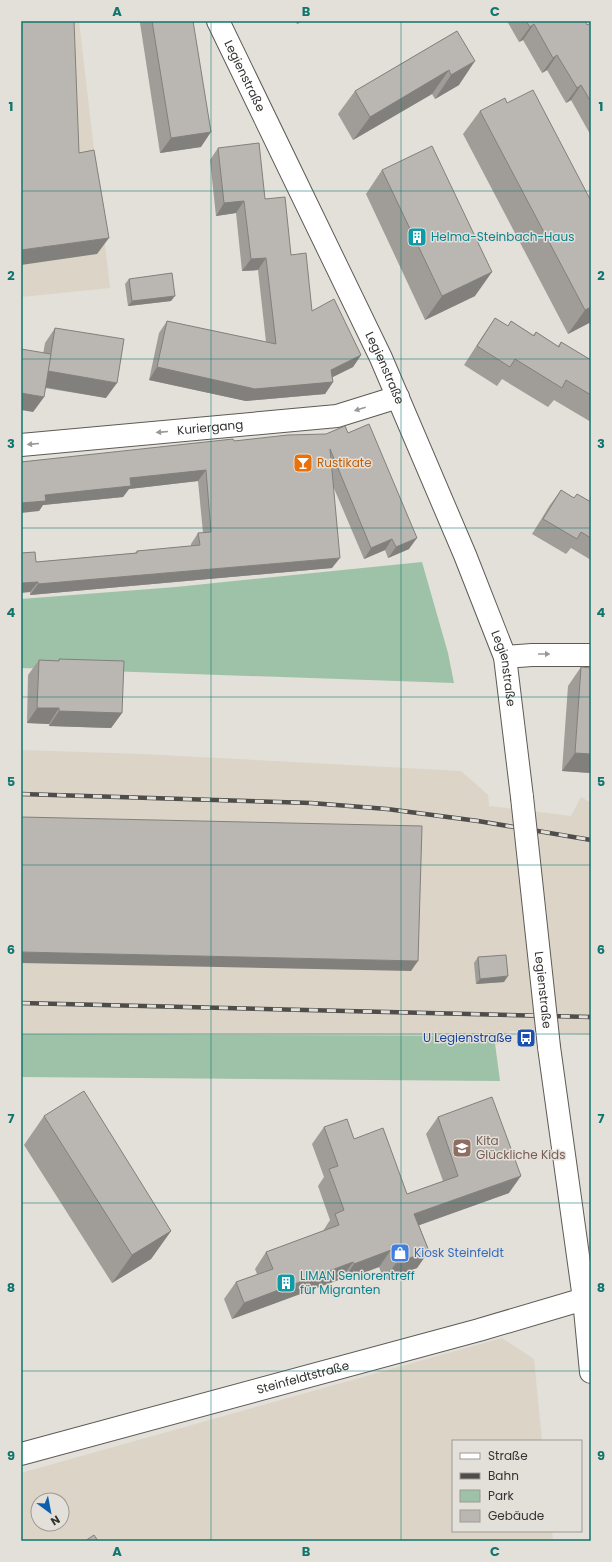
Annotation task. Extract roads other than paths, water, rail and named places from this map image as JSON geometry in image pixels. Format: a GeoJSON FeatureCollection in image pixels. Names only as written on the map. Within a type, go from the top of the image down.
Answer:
{"type":"FeatureCollection","features":[{"type":"Feature","properties":{"kind":"street","name":"Legienstraße"},"geometry":{"type":"LineString","coordinates":[[218,21],[381,358],[465,555],[505,657],[549,1046],[584,1299],[591,1372]]}},
{"type":"Feature","properties":{"kind":"street","name":"Kuriergang"},"geometry":{"type":"LineString","coordinates":[[21,445],[337,416],[398,397]]}},
{"type":"Feature","properties":{"kind":"street"},"geometry":{"type":"LineString","coordinates":[[505,657],[532,654],[591,655]]}},
{"type":"Feature","properties":{"kind":"street","name":"Steinfeldtstraße"},"geometry":{"type":"LineString","coordinates":[[21,1454],[479,1330],[584,1299]]}},
{"type":"Feature","properties":{"kind":"railway"},"geometry":{"type":"LineString","coordinates":[[21,794],[311,803],[387,809],[478,821],[591,840]]}},
{"type":"Feature","properties":{"kind":"railway"},"geometry":{"type":"LineString","coordinates":[[21,1003],[591,1017]]}},
{"type":"Feature","properties":{"kind":"place","name":"Helma-Steinbach-Haus"},"geometry":{"type":"Point","coordinates":[417,237]}},
{"type":"Feature","properties":{"kind":"place","name":"Rustikate"},"geometry":{"type":"Point","coordinates":[303,463]}},
{"type":"Feature","properties":{"kind":"place","name":"U Legienstraße"},"geometry":{"type":"Point","coordinates":[526,1038]}},
{"type":"Feature","properties":{"kind":"place","name":"Kita Glückliche Kids"},"geometry":{"type":"Point","coordinates":[462,1148]}},
{"type":"Feature","properties":{"kind":"place","name":"Kiosk Steinfeldt"},"geometry":{"type":"Point","coordinates":[400,1253]}},
{"type":"Feature","properties":{"kind":"place","name":"LIMAN Seniorentreff für Migranten"},"geometry":{"type":"Point","coordinates":[286,1283]}}]}
